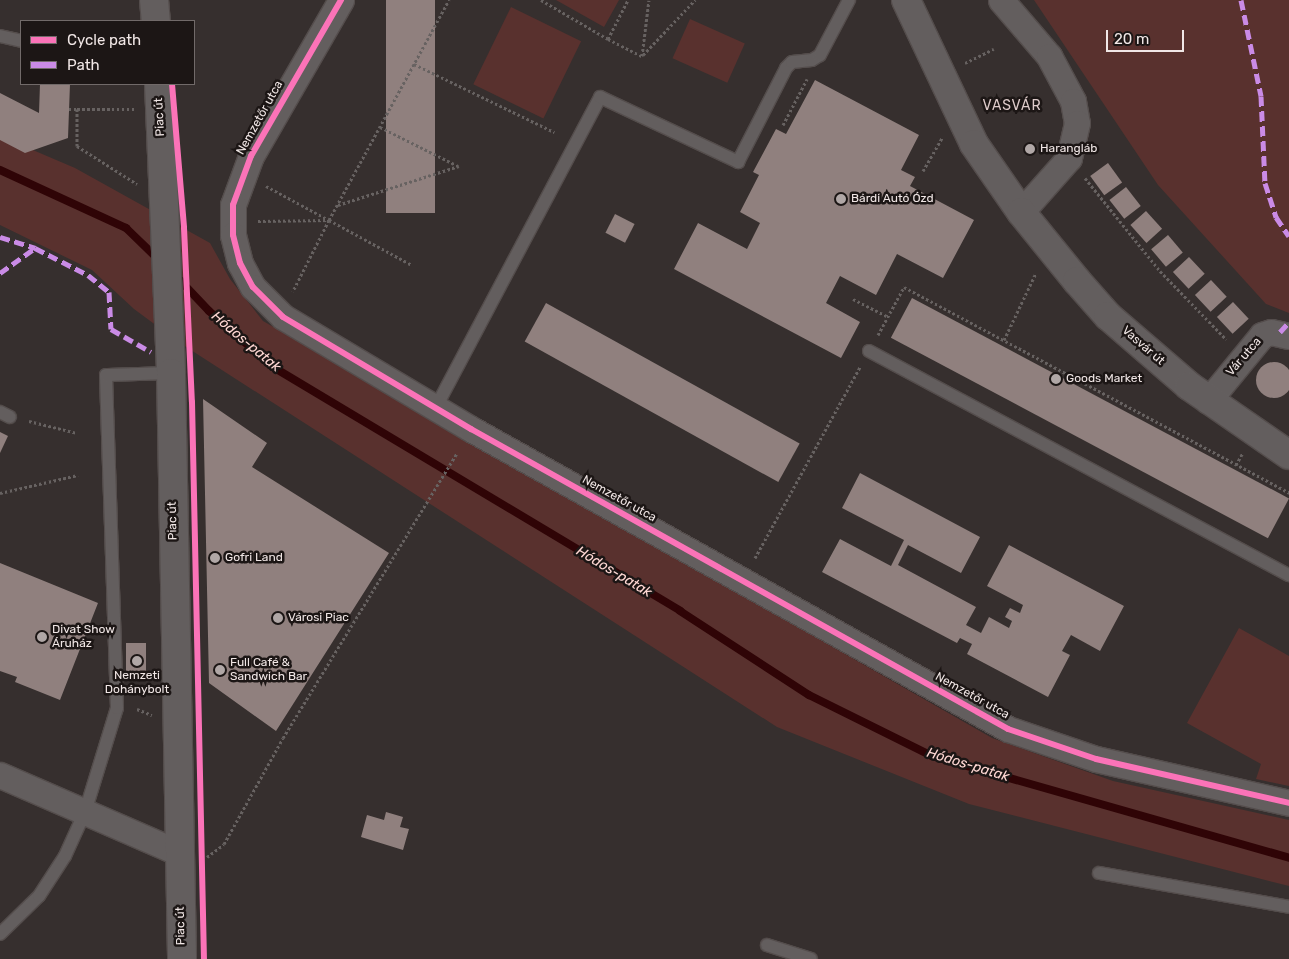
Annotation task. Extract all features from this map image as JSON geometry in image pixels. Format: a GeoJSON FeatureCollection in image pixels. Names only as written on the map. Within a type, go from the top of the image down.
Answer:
{"type":"FeatureCollection","features":[{"type":"Feature","properties":{"kind":"street"},"geometry":{"type":"LineString","coordinates":[[154,0],[156,20]]}},
{"type":"Feature","properties":{"kind":"street","name":"Nemzetőr utca"},"geometry":{"type":"LineString","coordinates":[[341,0],[250,156],[233,205],[233,221],[240,263],[253,287],[283,317],[435,409],[1008,729],[1096,759],[1289,803]]}},
{"type":"Feature","properties":{"kind":"street","name":"Vasvár út"},"geometry":{"type":"LineString","coordinates":[[906,0],[956,110],[974,144],[1021,212],[1108,316],[1208,401],[1289,455]]}},
{"type":"Feature","properties":{"kind":"street"},"geometry":{"type":"LineString","coordinates":[[1000,0],[1049,56],[1073,101],[1077,123],[1069,158],[1021,212]]}},
{"type":"Feature","properties":{"kind":"street","name":"Piac út"},"geometry":{"type":"LineString","coordinates":[[159,96],[195,854],[182,959]]}},
{"type":"Feature","properties":{"kind":"street","name":"Vár utca"},"geometry":{"type":"LineString","coordinates":[[1208,401],[1262,335],[1280,332],[1289,336]]}},
{"type":"Feature","properties":{"kind":"street"},"geometry":{"type":"LineString","coordinates":[[0,775],[85,812],[195,854]]}},
{"type":"Feature","properties":{"kind":"lane"},"geometry":{"type":"LineString","coordinates":[[435,409],[600,97],[738,162],[786,68],[792,62],[812,60],[820,55],[849,0]]}},
{"type":"Feature","properties":{"kind":"lane"},"geometry":{"type":"LineString","coordinates":[[0,36],[20,41]]}},
{"type":"Feature","properties":{"kind":"lane"},"geometry":{"type":"LineString","coordinates":[[868,352],[1289,575]]}},
{"type":"Feature","properties":{"kind":"lane"},"geometry":{"type":"LineString","coordinates":[[0,934],[39,896],[65,856],[85,812],[117,701],[106,375],[171,373]]}},
{"type":"Feature","properties":{"kind":"lane"},"geometry":{"type":"LineString","coordinates":[[1099,873],[1289,907]]}},
{"type":"Feature","properties":{"kind":"lane"},"geometry":{"type":"LineString","coordinates":[[767,945],[811,959]]}},
{"type":"Feature","properties":{"kind":"path"},"geometry":{"type":"LineString","coordinates":[[291,296],[329,220],[449,0]]}},
{"type":"Feature","properties":{"kind":"path"},"geometry":{"type":"LineString","coordinates":[[541,0],[608,39],[642,56]]}},
{"type":"Feature","properties":{"kind":"path"},"geometry":{"type":"LineString","coordinates":[[608,39],[628,0]]}},
{"type":"Feature","properties":{"kind":"path"},"geometry":{"type":"LineString","coordinates":[[642,56],[649,0]]}},
{"type":"Feature","properties":{"kind":"path"},"geometry":{"type":"LineString","coordinates":[[642,56],[695,0]]}},
{"type":"Feature","properties":{"kind":"path"},"geometry":{"type":"LineString","coordinates":[[958,67],[994,49]]}},
{"type":"Feature","properties":{"kind":"path"},"geometry":{"type":"LineString","coordinates":[[414,64],[554,132]]}},
{"type":"Feature","properties":{"kind":"path"},"geometry":{"type":"LineString","coordinates":[[69,109],[159,96]]}},
{"type":"Feature","properties":{"kind":"path"},"geometry":{"type":"LineString","coordinates":[[783,125],[797,99]]}},
{"type":"Feature","properties":{"kind":"path"},"geometry":{"type":"LineString","coordinates":[[77,109],[77,146],[166,213]]}},
{"type":"Feature","properties":{"kind":"path"},"geometry":{"type":"LineString","coordinates":[[337,206],[459,166],[380,127]]}},
{"type":"Feature","properties":{"kind":"path"},"geometry":{"type":"LineString","coordinates":[[923,172],[943,135]]}},
{"type":"Feature","properties":{"kind":"path"},"geometry":{"type":"LineString","coordinates":[[1069,158],[1160,271],[1243,357]]}},
{"type":"Feature","properties":{"kind":"path"},"geometry":{"type":"LineString","coordinates":[[243,174],[412,264]]}},
{"type":"Feature","properties":{"kind":"path"},"geometry":{"type":"LineString","coordinates":[[233,221],[329,220]]}},
{"type":"Feature","properties":{"kind":"path"},"geometry":{"type":"LineString","coordinates":[[1004,340],[1039,268]]}},
{"type":"Feature","properties":{"kind":"path"},"geometry":{"type":"LineString","coordinates":[[853,299],[888,317]]}},
{"type":"Feature","properties":{"kind":"path"},"geometry":{"type":"LineString","coordinates":[[5,415],[77,433]]}},
{"type":"Feature","properties":{"kind":"path"},"geometry":{"type":"LineString","coordinates":[[1236,465],[1244,451]]}},
{"type":"Feature","properties":{"kind":"path"},"geometry":{"type":"LineString","coordinates":[[203,867],[195,854],[215,853],[224,844],[283,738],[457,453]]}},
{"type":"Feature","properties":{"kind":"path"},"geometry":{"type":"LineString","coordinates":[[0,493],[78,475]]}},
{"type":"Feature","properties":{"kind":"path"},"geometry":{"type":"LineString","coordinates":[[117,701],[162,719]]}},
{"type":"Feature","properties":{"kind":"shaded area"},"geometry":{"type":"Polygon","coordinates":[[[556,0],[619,0],[604,27],[556,0]]]}},
{"type":"Feature","properties":{"kind":"shaded area"},"geometry":{"type":"Polygon","coordinates":[[[1034,0],[1289,0],[1289,313],[1266,304],[1158,185],[1034,0]]]}},
{"type":"Feature","properties":{"kind":"shaded area"},"geometry":{"type":"Polygon","coordinates":[[[511,7],[581,41],[543,118],[473,84],[511,7]]]}},
{"type":"Feature","properties":{"kind":"shaded area"},"geometry":{"type":"Polygon","coordinates":[[[690,19],[745,43],[727,83],[673,58],[690,19]]]}},
{"type":"Feature","properties":{"kind":"shaded area"},"geometry":{"type":"Polygon","coordinates":[[[0,136],[75,168],[210,243],[230,279],[263,321],[992,738],[1113,781],[1289,820],[1289,886],[969,804],[777,727],[180,343],[134,309],[92,270],[0,225],[0,136]]]}},
{"type":"Feature","properties":{"kind":"shaded area"},"geometry":{"type":"Polygon","coordinates":[[[1239,628],[1289,656],[1289,786],[1256,779],[1261,764],[1187,723],[1239,628]]]}},
{"type":"Feature","properties":{"kind":"building"},"geometry":{"type":"Polygon","coordinates":[[[386,0],[435,0],[435,213],[386,213],[386,0]]]}},
{"type":"Feature","properties":{"kind":"building","name":"Bárdi Autó Ózd"},"geometry":{"type":"Polygon","coordinates":[[[815,80],[919,135],[901,170],[915,177],[910,186],[974,220],[943,278],[897,254],[876,295],[840,276],[826,303],[860,322],[841,358],[674,269],[698,223],[747,249],[760,223],[740,212],[759,175],[753,172],[776,129],[786,134],[815,80]]]}},
{"type":"Feature","properties":{"kind":"building"},"geometry":{"type":"Polygon","coordinates":[[[40,85],[70,85],[68,138],[25,153],[0,140],[0,93],[39,113],[40,85]]]}},
{"type":"Feature","properties":{"kind":"building"},"geometry":{"type":"Polygon","coordinates":[[[1108,163],[1122,182],[1104,195],[1090,176],[1108,163]]]}},
{"type":"Feature","properties":{"kind":"building"},"geometry":{"type":"Polygon","coordinates":[[[1126,187],[1141,206],[1124,219],[1109,200],[1126,187]]]}},
{"type":"Feature","properties":{"kind":"building"},"geometry":{"type":"Polygon","coordinates":[[[1146,211],[1162,229],[1146,243],[1130,225],[1146,211]]]}},
{"type":"Feature","properties":{"kind":"building"},"geometry":{"type":"Polygon","coordinates":[[[615,214],[635,224],[625,243],[605,233],[615,214]]]}},
{"type":"Feature","properties":{"kind":"building"},"geometry":{"type":"Polygon","coordinates":[[[1168,235],[1183,253],[1166,267],[1151,249],[1168,235]]]}},
{"type":"Feature","properties":{"kind":"building"},"geometry":{"type":"Polygon","coordinates":[[[1189,257],[1205,274],[1189,289],[1173,272],[1189,257]]]}},
{"type":"Feature","properties":{"kind":"building"},"geometry":{"type":"Polygon","coordinates":[[[1211,280],[1227,297],[1211,312],[1195,295],[1211,280]]]}},
{"type":"Feature","properties":{"kind":"building"},"geometry":{"type":"Polygon","coordinates":[[[912,298],[1289,498],[1268,538],[891,338],[912,298]]]}},
{"type":"Feature","properties":{"kind":"building"},"geometry":{"type":"Polygon","coordinates":[[[1233,302],[1249,319],[1233,334],[1217,317],[1233,302]]]}},
{"type":"Feature","properties":{"kind":"building"},"geometry":{"type":"Polygon","coordinates":[[[546,303],[800,444],[778,482],[525,341],[546,303]]]}},
{"type":"Feature","properties":{"kind":"building"},"geometry":{"type":"Polygon","coordinates":[[[1274,362],[1287,367],[1290,373],[1290,387],[1287,393],[1274,398],[1261,393],[1256,380],[1261,367],[1274,362]]]}},
{"type":"Feature","properties":{"kind":"building","name":"Városi Piac"},"geometry":{"type":"Polygon","coordinates":[[[203,399],[267,443],[252,467],[389,553],[276,731],[209,683],[203,399]]]}},
{"type":"Feature","properties":{"kind":"building"},"geometry":{"type":"Polygon","coordinates":[[[0,432],[8,436],[0,453],[0,432]]]}},
{"type":"Feature","properties":{"kind":"building"},"geometry":{"type":"Polygon","coordinates":[[[860,473],[980,537],[961,573],[908,545],[898,565],[976,607],[966,625],[981,633],[989,617],[1009,628],[1012,621],[1005,617],[1010,608],[1020,613],[1023,605],[987,586],[1009,545],[1124,606],[1100,651],[1071,635],[1062,651],[1070,655],[1048,697],[967,654],[972,644],[960,638],[957,643],[822,572],[840,539],[891,566],[904,540],[842,508],[860,473]]]}},
{"type":"Feature","properties":{"kind":"building","name":"Divat Show Áruház"},"geometry":{"type":"Polygon","coordinates":[[[0,563],[98,603],[60,700],[15,682],[17,677],[0,671],[0,563]]]}},
{"type":"Feature","properties":{"kind":"building","name":"Nemzeti Dohánybolt"},"geometry":{"type":"Polygon","coordinates":[[[126,643],[146,643],[146,679],[126,679],[126,643]]]}},
{"type":"Feature","properties":{"kind":"building"},"geometry":{"type":"Polygon","coordinates":[[[386,812],[403,817],[400,827],[409,829],[403,850],[361,837],[367,815],[384,820],[386,812]]]}},
{"type":"Feature","properties":{"kind":"waterway","name":"Hódos-patak"},"geometry":{"type":"LineString","coordinates":[[0,170],[126,228],[158,259]]}},
{"type":"Feature","properties":{"kind":"waterway","name":"Hódos-patak"},"geometry":{"type":"LineString","coordinates":[[174,274],[209,311],[273,367],[680,611],[809,695],[932,756],[1289,858]]}},
{"type":"Feature","properties":{"kind":"marked path"},"geometry":{"type":"LineString","coordinates":[[1241,0],[1261,96],[1265,183],[1276,217],[1289,236]]}},
{"type":"Feature","properties":{"kind":"marked path"},"geometry":{"type":"LineString","coordinates":[[0,237],[35,248],[88,275],[109,292],[111,329],[151,352]]}},
{"type":"Feature","properties":{"kind":"marked path"},"geometry":{"type":"LineString","coordinates":[[0,273],[35,248]]}},
{"type":"Feature","properties":{"kind":"marked path"},"geometry":{"type":"LineString","coordinates":[[1280,332],[1289,322]]}},
{"type":"Feature","properties":{"kind":"cycle path"},"geometry":{"type":"LineString","coordinates":[[341,0],[251,156],[233,205],[233,235],[240,263],[253,287],[283,317],[471,429],[1008,729],[1096,759],[1289,803]]}},
{"type":"Feature","properties":{"kind":"cycle path"},"geometry":{"type":"LineString","coordinates":[[172,85],[184,228],[192,402],[204,959]]}},
{"type":"Feature","properties":{"kind":"place","name":"Harangláb"},"geometry":{"type":"Point","coordinates":[1030,149]}},
{"type":"Feature","properties":{"kind":"place","name":"Bárdi Autó Ózd"},"geometry":{"type":"Point","coordinates":[841,199]}},
{"type":"Feature","properties":{"kind":"place","name":"Goods Market"},"geometry":{"type":"Point","coordinates":[1056,379]}},
{"type":"Feature","properties":{"kind":"place","name":"Gofri Land"},"geometry":{"type":"Point","coordinates":[215,558]}},
{"type":"Feature","properties":{"kind":"place","name":"Városi Piac"},"geometry":{"type":"Point","coordinates":[278,618]}},
{"type":"Feature","properties":{"kind":"place","name":"Divat Show Áruház"},"geometry":{"type":"Point","coordinates":[42,637]}},
{"type":"Feature","properties":{"kind":"place","name":"Nemzeti Dohánybolt"},"geometry":{"type":"Point","coordinates":[137,661]}},
{"type":"Feature","properties":{"kind":"place","name":"Full Café & Sandwich Bar"},"geometry":{"type":"Point","coordinates":[220,670]}},
{"type":"Feature","properties":{"kind":"district","name":"VASVÁR"},"geometry":{"type":"Point","coordinates":[1012,106]}}]}
